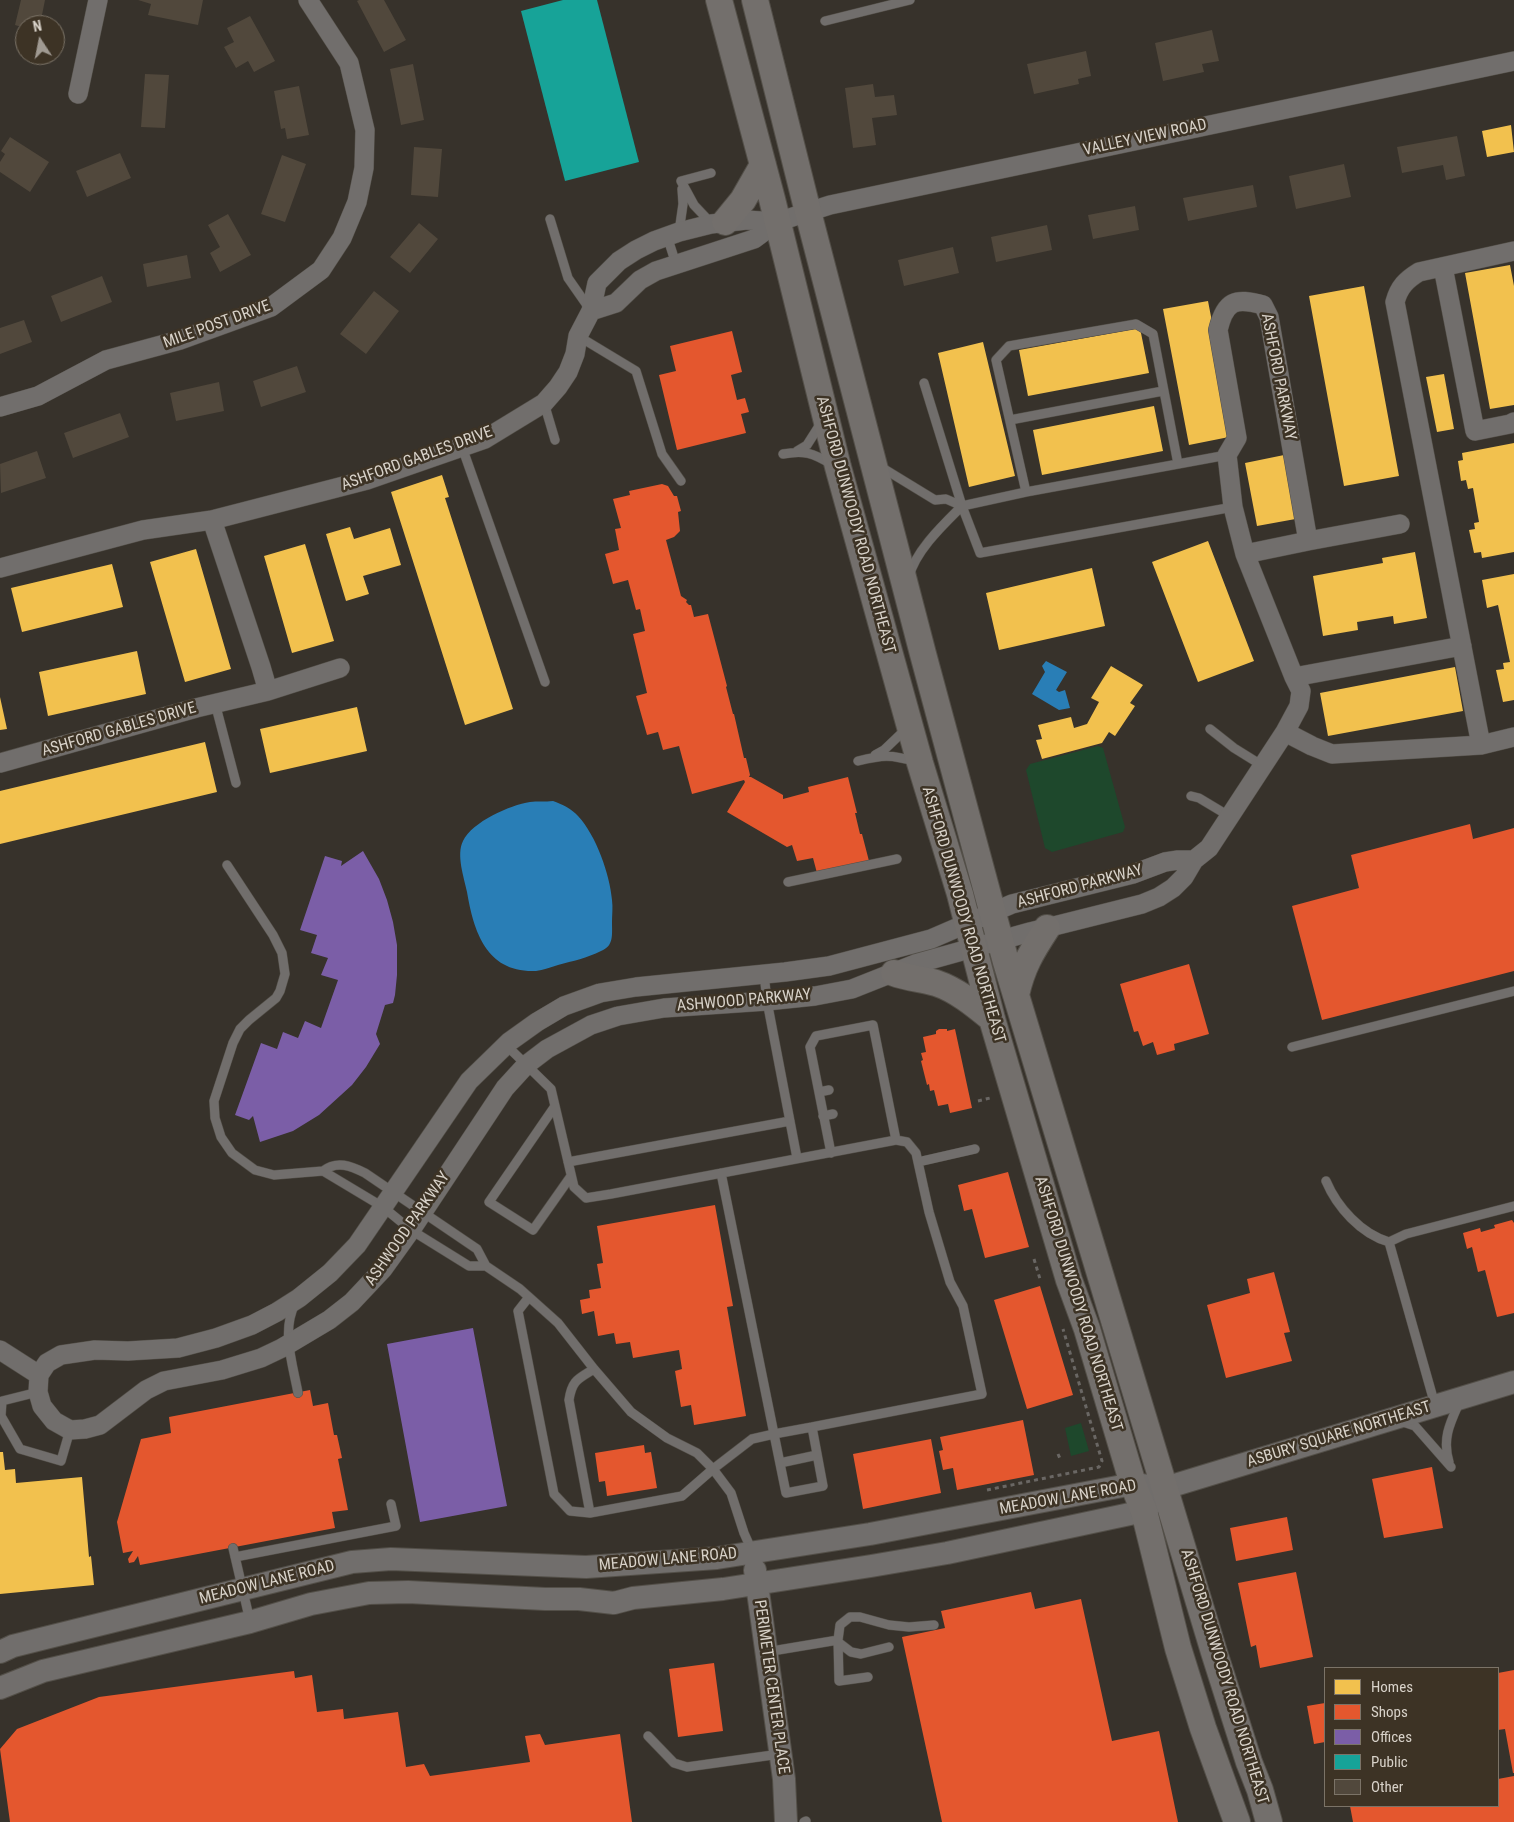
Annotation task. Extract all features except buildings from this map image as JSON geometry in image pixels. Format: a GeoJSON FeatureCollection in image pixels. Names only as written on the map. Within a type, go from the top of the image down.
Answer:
{"type":"FeatureCollection","features":[{"type":"Feature","properties":{"kind":"main road","name":"ASHFORD DUNWOODY ROAD NORTHEAST"},"geometry":{"type":"LineString","coordinates":[[719,0],[763,165],[838,468],[920,763],[960,894],[992,1019],[1069,1280],[1087,1329],[1133,1484],[1144,1511],[1178,1648],[1203,1728],[1237,1822]]}},
{"type":"Feature","properties":{"kind":"main road","name":"ASHFORD DUNWOODY ROAD NORTHEAST"},"geometry":{"type":"LineString","coordinates":[[755,0],[906,591],[1016,995],[1240,1734],[1269,1822]]}},
{"type":"Feature","properties":{"kind":"main road"},"geometry":{"type":"LineString","coordinates":[[718,223],[743,200],[763,165]]}},
{"type":"Feature","properties":{"kind":"main road"},"geometry":{"type":"LineString","coordinates":[[1016,995],[1027,958],[1047,928]]}},
{"type":"Feature","properties":{"kind":"main road"},"geometry":{"type":"LineString","coordinates":[[894,973],[926,980],[947,988],[973,1004],[992,1019]]}},
{"type":"Feature","properties":{"kind":"street"},"geometry":{"type":"LineString","coordinates":[[78,94],[98,0]]}},
{"type":"Feature","properties":{"kind":"street","name":"MILE POST DRIVE"},"geometry":{"type":"LineString","coordinates":[[0,407],[38,396],[106,360],[180,340],[271,307],[321,270],[342,238],[357,202],[364,168],[365,130],[349,63],[308,0]]}},
{"type":"Feature","properties":{"kind":"street","name":"VALLEY VIEW ROAD"},"geometry":{"type":"LineString","coordinates":[[777,222],[830,205],[1514,61]]}},
{"type":"Feature","properties":{"kind":"street","name":"ASHFORD GABLES DRIVE"},"geometry":{"type":"LineString","coordinates":[[0,568],[143,530],[212,520],[367,480],[485,438],[544,403],[558,387],[568,372],[575,354],[578,336],[591,311],[597,284],[619,261],[636,250],[673,234],[718,223],[747,220],[777,222]]}},
{"type":"Feature","properties":{"kind":"street"},"geometry":{"type":"LineString","coordinates":[[591,311],[616,303],[640,280],[656,271],[754,239],[777,222]]}},
{"type":"Feature","properties":{"kind":"street"},"geometry":{"type":"LineString","coordinates":[[1481,745],[1395,302],[1398,291],[1406,279],[1419,272],[1514,251]]}},
{"type":"Feature","properties":{"kind":"street"},"geometry":{"type":"LineString","coordinates":[[1443,267],[1475,431],[1514,422]]}},
{"type":"Feature","properties":{"kind":"street","name":"ASHFORD PARKWAY"},"geometry":{"type":"LineString","coordinates":[[1001,940],[1142,904],[1160,897],[1174,888],[1184,878],[1194,860],[1209,848],[1285,732],[1299,706],[1301,691],[1245,554],[1233,507],[1227,455],[1238,438],[1218,330],[1222,314],[1230,305],[1245,300],[1263,306],[1269,317],[1308,541]]}},
{"type":"Feature","properties":{"kind":"street"},"geometry":{"type":"LineString","coordinates":[[212,520],[262,667],[268,691]]}},
{"type":"Feature","properties":{"kind":"street"},"geometry":{"type":"LineString","coordinates":[[1245,554],[1400,524]]}},
{"type":"Feature","properties":{"kind":"street"},"geometry":{"type":"LineString","coordinates":[[1294,677],[1462,646]]}},
{"type":"Feature","properties":{"kind":"street","name":"ASHFORD GABLES DRIVE"},"geometry":{"type":"LineString","coordinates":[[0,763],[215,703],[268,691],[340,668]]}},
{"type":"Feature","properties":{"kind":"street"},"geometry":{"type":"LineString","coordinates":[[1285,732],[1332,754],[1481,745],[1514,737]]}},
{"type":"Feature","properties":{"kind":"street","name":"ASHFORD PARKWAY"},"geometry":{"type":"LineString","coordinates":[[970,936],[993,912],[1012,904],[1133,874],[1165,862],[1194,860]]}},
{"type":"Feature","properties":{"kind":"street","name":"ASHWOOD PARKWAY"},"geometry":{"type":"LineString","coordinates":[[70,1430],[100,1425],[146,1390],[164,1381],[240,1365],[261,1358],[290,1344],[329,1320],[352,1302],[383,1269],[505,1088],[526,1065],[547,1049],[590,1025],[618,1016],[664,1008],[767,1001],[815,996],[852,989],[915,964],[970,936]]}},
{"type":"Feature","properties":{"kind":"street","name":"ASHWOOD PARKWAY"},"geometry":{"type":"LineString","coordinates":[[38,1383],[47,1363],[61,1355],[95,1350],[128,1351],[178,1348],[216,1338],[252,1325],[299,1298],[330,1273],[357,1245],[469,1081],[506,1045],[537,1022],[564,1006],[600,993],[636,987],[829,966],[931,939],[970,936],[1001,940]]}},
{"type":"Feature","properties":{"kind":"street"},"geometry":{"type":"LineString","coordinates":[[0,1350],[38,1383],[42,1406],[54,1421],[70,1430]]}},
{"type":"Feature","properties":{"kind":"street","name":"ASBURY SQUARE NORTHEAST"},"geometry":{"type":"LineString","coordinates":[[1165,1488],[1514,1382]]}},
{"type":"Feature","properties":{"kind":"street","name":"MEADOW LANE ROAD"},"geometry":{"type":"LineString","coordinates":[[0,1652],[13,1646],[242,1590],[296,1574],[352,1562],[372,1560],[586,1567],[644,1564],[753,1553],[888,1531],[1133,1484],[1165,1488]]}},
{"type":"Feature","properties":{"kind":"street","name":"MEADOW LANE ROAD"},"geometry":{"type":"LineString","coordinates":[[0,1688],[43,1671],[250,1622],[311,1604],[369,1593],[408,1592],[579,1599],[614,1603],[633,1598],[757,1584],[947,1553],[1144,1511],[1165,1488]]}},
{"type":"Feature","properties":{"kind":"street","name":"PERIMETER CENTER PLACE"},"geometry":{"type":"LineString","coordinates":[[753,1553],[784,1779],[798,1822]]}},
{"type":"Feature","properties":{"kind":"lane"},"geometry":{"type":"LineString","coordinates":[[826,21],[910,0]]}},
{"type":"Feature","properties":{"kind":"lane"},"geometry":{"type":"LineString","coordinates":[[681,181],[711,173]]}},
{"type":"Feature","properties":{"kind":"lane"},"geometry":{"type":"LineString","coordinates":[[681,181],[694,205],[718,223]]}},
{"type":"Feature","properties":{"kind":"lane"},"geometry":{"type":"LineString","coordinates":[[676,264],[673,234],[683,204],[681,181]]}},
{"type":"Feature","properties":{"kind":"lane"},"geometry":{"type":"LineString","coordinates":[[550,218],[568,278],[591,311]]}},
{"type":"Feature","properties":{"kind":"lane"},"geometry":{"type":"LineString","coordinates":[[1026,492],[996,360],[1009,346],[1136,324],[1153,334],[1178,464]]}},
{"type":"Feature","properties":{"kind":"lane"},"geometry":{"type":"LineString","coordinates":[[578,336],[636,371],[662,454],[681,481]]}},
{"type":"Feature","properties":{"kind":"lane"},"geometry":{"type":"LineString","coordinates":[[924,383],[962,506],[980,552],[1233,507]]}},
{"type":"Feature","properties":{"kind":"lane"},"geometry":{"type":"LineString","coordinates":[[1010,420],[1163,391]]}},
{"type":"Feature","properties":{"kind":"lane"},"geometry":{"type":"LineString","coordinates":[[544,403],[555,440]]}},
{"type":"Feature","properties":{"kind":"lane"},"geometry":{"type":"LineString","coordinates":[[782,454],[797,451],[807,445],[825,415]]}},
{"type":"Feature","properties":{"kind":"lane"},"geometry":{"type":"LineString","coordinates":[[462,447],[545,682]]}},
{"type":"Feature","properties":{"kind":"lane"},"geometry":{"type":"LineString","coordinates":[[797,451],[819,456],[838,468]]}},
{"type":"Feature","properties":{"kind":"lane"},"geometry":{"type":"LineString","coordinates":[[906,591],[911,571],[924,549],[940,527],[962,506],[1026,492],[1227,455]]}},
{"type":"Feature","properties":{"kind":"lane"},"geometry":{"type":"LineString","coordinates":[[873,461],[888,473],[935,500],[946,499],[962,506]]}},
{"type":"Feature","properties":{"kind":"lane"},"geometry":{"type":"LineString","coordinates":[[215,703],[236,783]]}},
{"type":"Feature","properties":{"kind":"lane"},"geometry":{"type":"LineString","coordinates":[[870,758],[884,750],[904,732],[909,724]]}},
{"type":"Feature","properties":{"kind":"lane"},"geometry":{"type":"LineString","coordinates":[[1210,729],[1234,748],[1263,766]]}},
{"type":"Feature","properties":{"kind":"lane"},"geometry":{"type":"LineString","coordinates":[[858,761],[895,755],[920,763]]}},
{"type":"Feature","properties":{"kind":"lane"},"geometry":{"type":"LineString","coordinates":[[1191,796],[1199,798],[1229,816]]}},
{"type":"Feature","properties":{"kind":"lane"},"geometry":{"type":"LineString","coordinates":[[788,882],[897,859]]}},
{"type":"Feature","properties":{"kind":"lane"},"geometry":{"type":"LineString","coordinates":[[227,865],[274,935],[284,960],[285,974],[276,998],[248,1020],[236,1036],[216,1092],[214,1108],[217,1128],[220,1137],[232,1153],[255,1170],[274,1175],[323,1171],[329,1166],[346,1165],[365,1173],[477,1249],[486,1266],[512,1282],[558,1322],[594,1369],[631,1412],[667,1438],[697,1453],[712,1469],[731,1493],[744,1533],[753,1553]]}},
{"type":"Feature","properties":{"kind":"lane"},"geometry":{"type":"LineString","coordinates":[[764,974],[767,1001],[797,1158]]}},
{"type":"Feature","properties":{"kind":"lane"},"geometry":{"type":"LineString","coordinates":[[1292,1047],[1514,991]]}},
{"type":"Feature","properties":{"kind":"lane"},"geometry":{"type":"LineString","coordinates":[[831,1153],[810,1047],[816,1036],[873,1025],[875,1055],[884,1104],[888,1123],[896,1140]]}},
{"type":"Feature","properties":{"kind":"lane"},"geometry":{"type":"LineString","coordinates":[[506,1045],[551,1089],[574,1187],[586,1198],[896,1140],[907,1142],[916,1153],[929,1212],[950,1282],[963,1306],[982,1394],[752,1439],[712,1469],[682,1496],[590,1513],[570,1511],[554,1494],[518,1311],[529,1297]]}},
{"type":"Feature","properties":{"kind":"lane"},"geometry":{"type":"LineString","coordinates":[[814,1066],[824,1064]]}},
{"type":"Feature","properties":{"kind":"lane"},"geometry":{"type":"LineString","coordinates":[[819,1092],[829,1090]]}},
{"type":"Feature","properties":{"kind":"lane"},"geometry":{"type":"LineString","coordinates":[[555,1106],[488,1202],[533,1230],[571,1176]]}},
{"type":"Feature","properties":{"kind":"lane"},"geometry":{"type":"LineString","coordinates":[[823,1116],[833,1114]]}},
{"type":"Feature","properties":{"kind":"lane"},"geometry":{"type":"LineString","coordinates":[[568,1162],[790,1121]]}},
{"type":"Feature","properties":{"kind":"lane"},"geometry":{"type":"LineString","coordinates":[[827,1134],[836,1132]]}},
{"type":"Feature","properties":{"kind":"lane"},"geometry":{"type":"LineString","coordinates":[[918,1162],[975,1149]]}},
{"type":"Feature","properties":{"kind":"lane"},"geometry":{"type":"LineString","coordinates":[[323,1171],[383,1207],[411,1230],[469,1266],[486,1266]]}},
{"type":"Feature","properties":{"kind":"lane"},"geometry":{"type":"LineString","coordinates":[[721,1173],[786,1493],[823,1486],[812,1427]]}},
{"type":"Feature","properties":{"kind":"lane"},"geometry":{"type":"LineString","coordinates":[[1326,1182],[1332,1194],[1356,1223],[1378,1238],[1389,1242],[1406,1234],[1514,1206]]}},
{"type":"Feature","properties":{"kind":"lane"},"geometry":{"type":"LineString","coordinates":[[1389,1242],[1435,1406]]}},
{"type":"Feature","properties":{"kind":"lane"},"geometry":{"type":"LineString","coordinates":[[298,1393],[290,1344],[289,1325],[293,1309],[299,1298]]}},
{"type":"Feature","properties":{"kind":"lane"},"geometry":{"type":"LineString","coordinates":[[590,1513],[569,1400],[571,1387],[578,1379],[594,1369]]}},
{"type":"Feature","properties":{"kind":"lane"},"geometry":{"type":"LineString","coordinates":[[38,1383],[2,1401],[1,1416],[20,1449],[61,1461],[70,1430]]}},
{"type":"Feature","properties":{"kind":"lane"},"geometry":{"type":"LineString","coordinates":[[1391,1419],[1415,1426],[1451,1467],[1446,1449],[1446,1439],[1462,1398]]}},
{"type":"Feature","properties":{"kind":"lane"},"geometry":{"type":"LineString","coordinates":[[780,1463],[818,1455]]}},
{"type":"Feature","properties":{"kind":"lane"},"geometry":{"type":"LineString","coordinates":[[250,1622],[234,1553],[396,1526],[391,1504]]}},
{"type":"Feature","properties":{"kind":"lane"},"geometry":{"type":"LineString","coordinates":[[868,1677],[839,1680],[838,1641],[840,1625],[850,1618],[860,1617],[889,1625],[909,1627],[934,1625]]}},
{"type":"Feature","properties":{"kind":"lane"},"geometry":{"type":"LineString","coordinates":[[766,1652],[838,1641],[851,1652],[861,1654],[889,1647]]}},
{"type":"Feature","properties":{"kind":"lane"},"geometry":{"type":"LineString","coordinates":[[648,1736],[674,1763],[687,1767],[780,1754]]}},
{"type":"Feature","properties":{"kind":"path"},"geometry":{"type":"LineString","coordinates":[[978,1101],[990,1098]]}},
{"type":"Feature","properties":{"kind":"path"},"geometry":{"type":"LineString","coordinates":[[1034,1259],[1040,1279]]}},
{"type":"Feature","properties":{"kind":"path"},"geometry":{"type":"LineString","coordinates":[[982,1491],[1099,1468],[1102,1461],[1060,1320]]}},
{"type":"Feature","properties":{"kind":"path"},"geometry":{"type":"LineString","coordinates":[[1058,1454],[1061,1461]]}},
{"type":"Feature","properties":{"kind":"green space"},"geometry":{"type":"Polygon","coordinates":[[[1098,746],[1103,748],[1125,827],[1123,832],[1052,852],[1045,848],[1026,770],[1030,764],[1098,746]]]}},
{"type":"Feature","properties":{"kind":"green space"},"geometry":{"type":"Polygon","coordinates":[[[1081,1423],[1089,1451],[1071,1456],[1065,1428],[1081,1423]]]}},
{"type":"Feature","properties":{"kind":"water"},"geometry":{"type":"Polygon","coordinates":[[[1046,661],[1067,672],[1056,690],[1059,692],[1065,690],[1070,708],[1059,710],[1032,694],[1045,672],[1042,666],[1046,661]]]}},
{"type":"Feature","properties":{"kind":"water"},"geometry":{"type":"Polygon","coordinates":[[[553,801],[567,807],[578,816],[585,824],[596,844],[611,890],[611,940],[605,949],[585,957],[539,971],[519,970],[494,958],[479,936],[470,907],[460,859],[461,847],[463,841],[474,827],[502,811],[522,804],[553,801]]]}}]}
